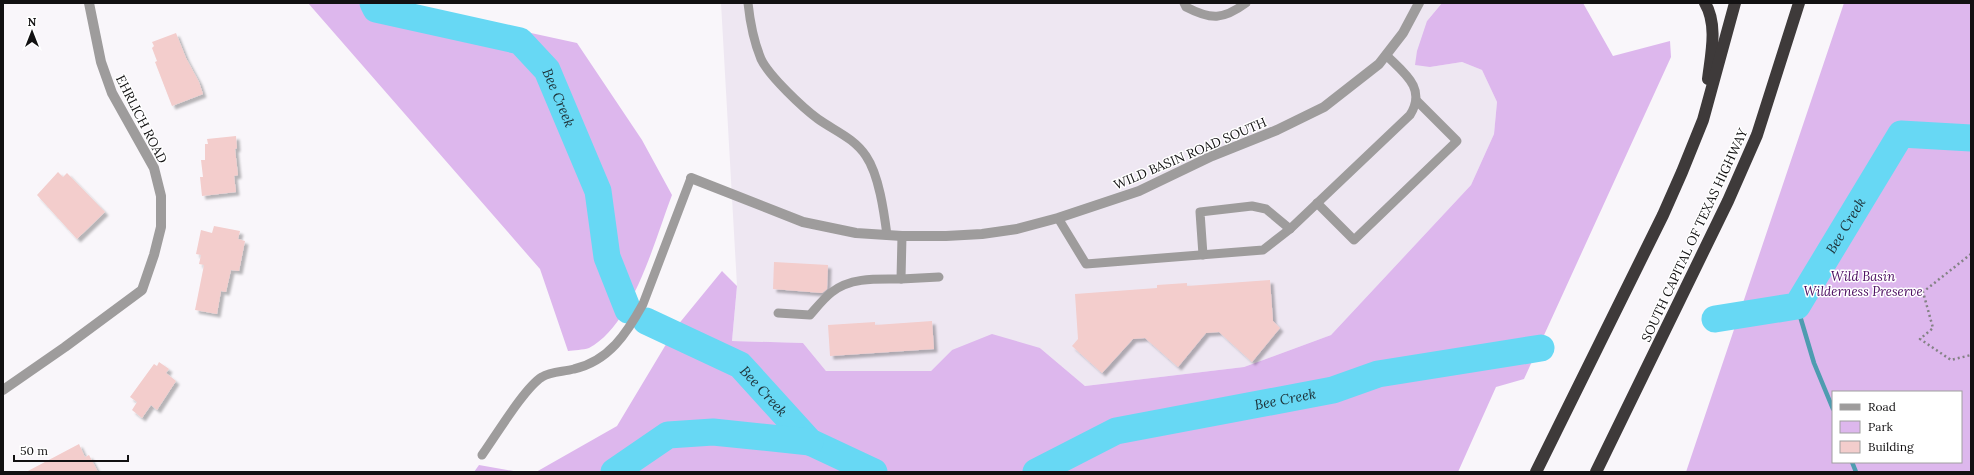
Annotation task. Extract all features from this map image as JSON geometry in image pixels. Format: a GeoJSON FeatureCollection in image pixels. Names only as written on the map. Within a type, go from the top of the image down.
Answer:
{"type":"FeatureCollection","features":[{"type":"Feature","properties":{"kind":"highway"},"geometry":{"type":"LineString","coordinates":[[1702,120],[1713,39],[1711,12],[1705,3]]}},
{"type":"Feature","properties":{"kind":"highway"},"geometry":{"type":"LineString","coordinates":[[1536,472],[1663,216],[1702,120],[1735,3]]}},
{"type":"Feature","properties":{"kind":"highway","name":"SOUTH CAPITAL OF TEXAS HIGHWAY"},"geometry":{"type":"LineString","coordinates":[[1596,472],[1728,201],[1757,135],[1800,3]]}},
{"type":"Feature","properties":{"kind":"street","name":"EHRLICH ROAD"},"geometry":{"type":"LineString","coordinates":[[3,390],[65,347],[142,290],[161,227],[161,196],[154,168],[112,93],[101,62],[89,3]]}},
{"type":"Feature","properties":{"kind":"street","name":"WILD BASIN ROAD SOUTH"},"geometry":{"type":"LineString","coordinates":[[691,178],[803,222],[856,233],[902,236],[982,234],[1017,229],[1058,218],[1139,191],[1212,156],[1277,130],[1324,107],[1379,64],[1402,33],[1419,3]]}},
{"type":"Feature","properties":{"kind":"lane"},"geometry":{"type":"LineString","coordinates":[[748,3],[750,21],[762,60],[788,93],[818,119],[847,136],[866,156],[877,183],[888,235]]}},
{"type":"Feature","properties":{"kind":"lane"},"geometry":{"type":"LineString","coordinates":[[1184,3],[1186,7],[1200,15],[1213,18],[1233,13],[1246,3]]}},
{"type":"Feature","properties":{"kind":"lane"},"geometry":{"type":"LineString","coordinates":[[1058,218],[1086,264],[1263,250],[1290,229],[1410,115],[1417,101],[1415,85],[1386,55]]}},
{"type":"Feature","properties":{"kind":"lane"},"geometry":{"type":"LineString","coordinates":[[1317,203],[1354,240],[1458,141],[1417,101]]}},
{"type":"Feature","properties":{"kind":"lane"},"geometry":{"type":"LineString","coordinates":[[482,454],[530,389],[541,378],[550,373],[575,369],[590,363],[606,355],[619,342],[632,324],[643,304],[691,178]]}},
{"type":"Feature","properties":{"kind":"lane"},"geometry":{"type":"LineString","coordinates":[[1203,254],[1200,212],[1252,206],[1266,209],[1290,229]]}},
{"type":"Feature","properties":{"kind":"lane"},"geometry":{"type":"LineString","coordinates":[[901,279],[902,236]]}},
{"type":"Feature","properties":{"kind":"lane"},"geometry":{"type":"LineString","coordinates":[[778,313],[810,315],[831,292],[848,282],[872,279],[939,278]]}},
{"type":"Feature","properties":{"kind":"path"},"geometry":{"type":"LineString","coordinates":[[1971,254],[1923,292],[1933,328],[1920,339],[1951,360],[1971,355]]}},
{"type":"Feature","properties":{"kind":"shaded area"},"geometry":{"type":"Polygon","coordinates":[[[721,3],[1442,3],[1427,21],[1430,67],[1462,62],[1482,70],[1497,102],[1494,134],[1471,185],[1331,335],[1244,367],[1085,386],[1040,348],[952,350],[931,371],[826,371],[803,343],[732,341],[737,286],[721,3]]]}},
{"type":"Feature","properties":{"kind":"green space"},"geometry":{"type":"Polygon","coordinates":[[[308,3],[408,3],[411,7],[577,43],[642,140],[672,195],[641,279],[618,321],[605,337],[589,348],[568,351],[540,269],[308,3]]]}},
{"type":"Feature","properties":{"kind":"green space"},"geometry":{"type":"Polygon","coordinates":[[[1442,3],[1583,3],[1613,56],[1670,41],[1671,57],[1524,379],[1496,387],[1458,472],[536,472],[617,426],[677,326],[722,271],[737,286],[732,341],[803,343],[826,371],[931,371],[952,350],[992,334],[1040,348],[1085,386],[1244,367],[1331,335],[1471,185],[1494,134],[1497,102],[1482,70],[1462,62],[1430,67],[1415,65],[1417,51],[1427,21],[1442,3]]]}},
{"type":"Feature","properties":{"kind":"green space","name":"Wild Basin Wilderness Preserve"},"geometry":{"type":"Polygon","coordinates":[[[1844,3],[1971,3],[1971,472],[1686,472],[1844,3]]]}},
{"type":"Feature","properties":{"kind":"green space"},"geometry":{"type":"Polygon","coordinates":[[[479,465],[519,472],[474,472],[479,465]]]}},
{"type":"Feature","properties":{"kind":"building"},"geometry":{"type":"Polygon","coordinates":[[[176,33],[203,94],[172,106],[155,62],[157,61],[152,48],[154,46],[152,42],[176,33]]]}},
{"type":"Feature","properties":{"kind":"building"},"geometry":{"type":"Polygon","coordinates":[[[236,136],[237,148],[235,149],[238,175],[234,176],[236,192],[202,196],[200,177],[203,177],[201,160],[205,160],[205,144],[208,144],[207,139],[236,136]]]}},
{"type":"Feature","properties":{"kind":"building"},"geometry":{"type":"Polygon","coordinates":[[[58,172],[63,177],[67,173],[105,212],[77,239],[37,195],[58,172]]]}},
{"type":"Feature","properties":{"kind":"building"},"geometry":{"type":"Polygon","coordinates":[[[214,226],[240,231],[238,239],[245,241],[239,271],[231,270],[226,292],[221,291],[217,314],[195,310],[204,265],[199,264],[201,255],[196,254],[201,230],[212,233],[214,226]]]}},
{"type":"Feature","properties":{"kind":"building"},"geometry":{"type":"Polygon","coordinates":[[[774,262],[828,265],[827,289],[822,293],[773,289],[774,262]]]}},
{"type":"Feature","properties":{"kind":"building"},"geometry":{"type":"Polygon","coordinates":[[[1270,280],[1273,321],[1280,328],[1252,362],[1219,332],[1206,333],[1178,367],[1145,338],[1133,339],[1102,373],[1072,346],[1078,339],[1075,294],[1157,288],[1157,285],[1187,283],[1187,286],[1270,280]]]}},
{"type":"Feature","properties":{"kind":"building"},"geometry":{"type":"Polygon","coordinates":[[[932,321],[934,349],[830,356],[828,325],[875,322],[875,325],[932,321]]]}},
{"type":"Feature","properties":{"kind":"building"},"geometry":{"type":"Polygon","coordinates":[[[159,362],[169,369],[166,373],[176,381],[157,410],[151,405],[142,418],[132,410],[137,402],[130,397],[154,364],[157,366],[159,362]]]}},
{"type":"Feature","properties":{"kind":"building"},"geometry":{"type":"Polygon","coordinates":[[[79,444],[85,457],[89,455],[98,472],[26,472],[79,444]]]}},
{"type":"Feature","properties":{"kind":"waterway","name":"Bee Creek"},"geometry":{"type":"LineString","coordinates":[[373,3],[376,9],[520,41],[547,70],[598,191],[607,257],[628,310]]}},
{"type":"Feature","properties":{"kind":"waterway","name":"Bee Creek"},"geometry":{"type":"LineString","coordinates":[[1715,319],[1797,306],[1901,134],[1971,138]]}},
{"type":"Feature","properties":{"kind":"waterway"},"geometry":{"type":"LineString","coordinates":[[1797,306],[1814,363],[1832,407]]}},
{"type":"Feature","properties":{"kind":"waterway","name":"Bee Creek"},"geometry":{"type":"LineString","coordinates":[[646,321],[740,365],[810,442],[874,472]]}},
{"type":"Feature","properties":{"kind":"waterway","name":"Bee Creek"},"geometry":{"type":"LineString","coordinates":[[1036,472],[1116,431],[1333,390],[1378,374],[1541,348]]}},
{"type":"Feature","properties":{"kind":"waterway"},"geometry":{"type":"LineString","coordinates":[[614,472],[668,435],[713,432],[810,442]]}},
{"type":"Feature","properties":{"kind":"waterway"},"geometry":{"type":"LineString","coordinates":[[1852,463],[1856,472]]}}]}
